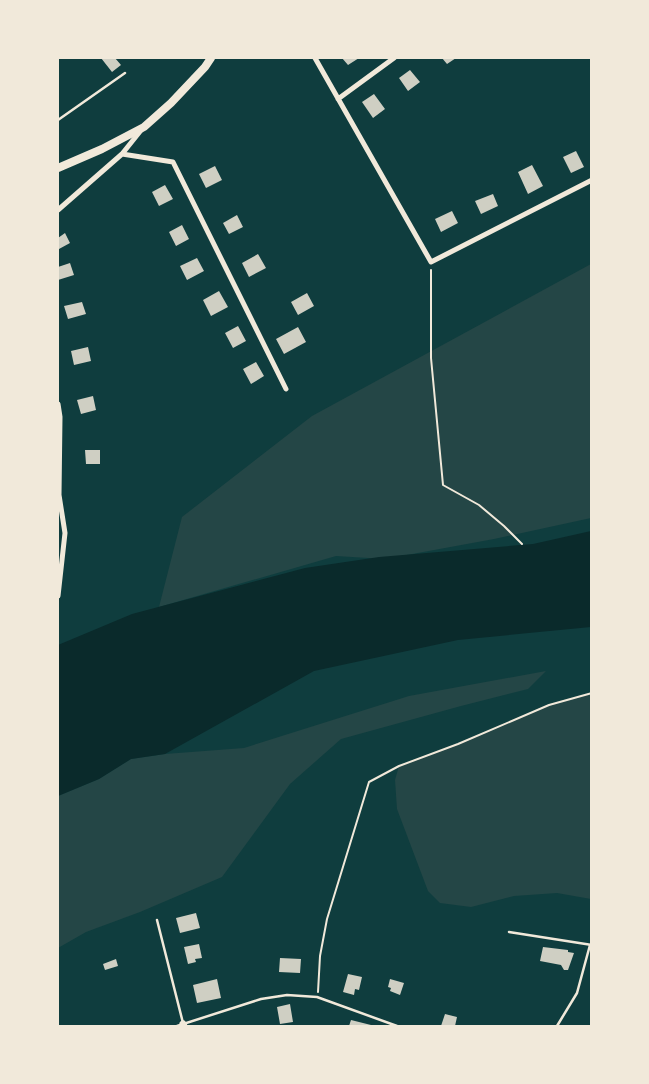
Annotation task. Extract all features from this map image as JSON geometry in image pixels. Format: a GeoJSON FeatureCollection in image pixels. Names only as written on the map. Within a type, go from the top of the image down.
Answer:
{"type":"FeatureCollection","features":[{"type":"Feature","properties":{"kind":"main road"},"geometry":{"type":"LineString","coordinates":[[58,168],[102,149],[144,127],[171,103],[211,58]]}},
{"type":"Feature","properties":{"kind":"street"},"geometry":{"type":"LineString","coordinates":[[315,58],[431,262],[592,180]]}},
{"type":"Feature","properties":{"kind":"street"},"geometry":{"type":"LineString","coordinates":[[338,99],[394,58]]}},
{"type":"Feature","properties":{"kind":"street"},"geometry":{"type":"LineString","coordinates":[[58,210],[122,154],[144,127]]}},
{"type":"Feature","properties":{"kind":"street"},"geometry":{"type":"LineString","coordinates":[[122,154],[173,162],[286,389]]}},
{"type":"Feature","properties":{"kind":"street"},"geometry":{"type":"LineString","coordinates":[[58,404],[60,417],[59,495],[65,533],[58,596]]}},
{"type":"Feature","properties":{"kind":"lane"},"geometry":{"type":"LineString","coordinates":[[58,120],[125,73]]}},
{"type":"Feature","properties":{"kind":"lane"},"geometry":{"type":"LineString","coordinates":[[157,920],[181,1026],[261,999],[287,995],[317,997],[397,1026]]}},
{"type":"Feature","properties":{"kind":"lane"},"geometry":{"type":"LineString","coordinates":[[509,932],[590,945],[576,993],[557,1026]]}},
{"type":"Feature","properties":{"kind":"path"},"geometry":{"type":"LineString","coordinates":[[431,262],[431,358],[443,485],[479,505],[522,544]]}},
{"type":"Feature","properties":{"kind":"path"},"geometry":{"type":"LineString","coordinates":[[317,997],[320,956],[327,919],[370,782],[399,766],[458,744],[549,705],[592,693]]}},
{"type":"Feature","properties":{"kind":"shaded area"},"geometry":{"type":"Polygon","coordinates":[[[591,264],[591,518],[494,539],[385,559],[336,556],[159,607],[182,517],[312,416],[591,264]]]}},
{"type":"Feature","properties":{"kind":"shaded area"},"geometry":{"type":"Polygon","coordinates":[[[591,531],[591,627],[458,640],[314,671],[165,754],[131,759],[99,779],[58,796],[58,645],[132,614],[305,568],[379,557],[533,544],[591,531]]]}},
{"type":"Feature","properties":{"kind":"shaded area"},"geometry":{"type":"Polygon","coordinates":[[[546,671],[528,689],[341,739],[290,784],[222,877],[140,912],[86,932],[58,948],[58,796],[99,779],[131,759],[165,754],[244,748],[409,696],[546,671]]]}},
{"type":"Feature","properties":{"kind":"shaded area"},"geometry":{"type":"Polygon","coordinates":[[[591,693],[591,899],[557,893],[514,896],[471,907],[440,903],[428,891],[397,809],[395,780],[399,766],[458,744],[549,705],[591,693]]]}},
{"type":"Feature","properties":{"kind":"building"},"geometry":{"type":"Polygon","coordinates":[[[101,58],[115,58],[121,65],[112,72],[101,58]]]}},
{"type":"Feature","properties":{"kind":"building"},"geometry":{"type":"Polygon","coordinates":[[[342,58],[359,58],[348,65],[342,58]]]}},
{"type":"Feature","properties":{"kind":"building"},"geometry":{"type":"Polygon","coordinates":[[[442,58],[456,58],[447,64],[442,58]]]}},
{"type":"Feature","properties":{"kind":"building"},"geometry":{"type":"Polygon","coordinates":[[[410,70],[420,82],[408,91],[399,78],[410,70]]]}},
{"type":"Feature","properties":{"kind":"building"},"geometry":{"type":"Polygon","coordinates":[[[374,94],[385,109],[373,118],[362,102],[374,94]]]}},
{"type":"Feature","properties":{"kind":"building"},"geometry":{"type":"Polygon","coordinates":[[[576,151],[584,167],[571,173],[563,157],[576,151]]]}},
{"type":"Feature","properties":{"kind":"building"},"geometry":{"type":"Polygon","coordinates":[[[532,165],[543,186],[528,194],[518,172],[532,165]]]}},
{"type":"Feature","properties":{"kind":"building"},"geometry":{"type":"Polygon","coordinates":[[[215,166],[222,180],[206,188],[199,174],[215,166]]]}},
{"type":"Feature","properties":{"kind":"building"},"geometry":{"type":"Polygon","coordinates":[[[165,185],[173,199],[159,206],[152,192],[165,185]]]}},
{"type":"Feature","properties":{"kind":"building"},"geometry":{"type":"Polygon","coordinates":[[[493,194],[498,206],[481,214],[475,201],[493,194]]]}},
{"type":"Feature","properties":{"kind":"building"},"geometry":{"type":"Polygon","coordinates":[[[452,211],[458,223],[441,232],[435,219],[452,211]]]}},
{"type":"Feature","properties":{"kind":"building"},"geometry":{"type":"Polygon","coordinates":[[[237,215],[243,227],[229,234],[223,223],[237,215]]]}},
{"type":"Feature","properties":{"kind":"building"},"geometry":{"type":"Polygon","coordinates":[[[182,225],[189,239],[176,246],[169,232],[182,225]]]}},
{"type":"Feature","properties":{"kind":"building"},"geometry":{"type":"Polygon","coordinates":[[[65,233],[70,243],[59,249],[58,238],[65,233]]]}},
{"type":"Feature","properties":{"kind":"building"},"geometry":{"type":"Polygon","coordinates":[[[258,254],[266,268],[249,277],[242,263],[258,254]]]}},
{"type":"Feature","properties":{"kind":"building"},"geometry":{"type":"Polygon","coordinates":[[[197,258],[204,271],[187,280],[180,266],[197,258]]]}},
{"type":"Feature","properties":{"kind":"building"},"geometry":{"type":"Polygon","coordinates":[[[70,263],[74,275],[58,280],[58,267],[70,263]]]}},
{"type":"Feature","properties":{"kind":"building"},"geometry":{"type":"Polygon","coordinates":[[[219,291],[228,307],[211,316],[203,300],[219,291]]]}},
{"type":"Feature","properties":{"kind":"building"},"geometry":{"type":"Polygon","coordinates":[[[307,293],[314,306],[298,315],[291,302],[307,293]]]}},
{"type":"Feature","properties":{"kind":"building"},"geometry":{"type":"Polygon","coordinates":[[[82,302],[86,314],[68,319],[64,306],[82,302]]]}},
{"type":"Feature","properties":{"kind":"building"},"geometry":{"type":"Polygon","coordinates":[[[238,326],[246,341],[233,348],[225,333],[238,326]]]}},
{"type":"Feature","properties":{"kind":"building"},"geometry":{"type":"Polygon","coordinates":[[[298,327],[306,342],[284,354],[276,339],[298,327]]]}},
{"type":"Feature","properties":{"kind":"building"},"geometry":{"type":"Polygon","coordinates":[[[88,347],[91,361],[74,365],[71,351],[88,347]]]}},
{"type":"Feature","properties":{"kind":"building"},"geometry":{"type":"Polygon","coordinates":[[[256,362],[264,376],[251,384],[243,369],[256,362]]]}},
{"type":"Feature","properties":{"kind":"building"},"geometry":{"type":"Polygon","coordinates":[[[93,396],[96,410],[81,414],[77,400],[93,396]]]}},
{"type":"Feature","properties":{"kind":"building"},"geometry":{"type":"Polygon","coordinates":[[[85,450],[100,450],[100,464],[86,464],[85,450]]]}},
{"type":"Feature","properties":{"kind":"building"},"geometry":{"type":"Polygon","coordinates":[[[196,913],[200,928],[180,933],[176,918],[196,913]]]}},
{"type":"Feature","properties":{"kind":"building"},"geometry":{"type":"Polygon","coordinates":[[[199,944],[202,958],[195,959],[196,962],[188,964],[184,947],[199,944]]]}},
{"type":"Feature","properties":{"kind":"building"},"geometry":{"type":"Polygon","coordinates":[[[543,947],[568,950],[568,952],[574,953],[568,970],[564,970],[561,965],[540,961],[543,947]]]}},
{"type":"Feature","properties":{"kind":"building"},"geometry":{"type":"Polygon","coordinates":[[[280,958],[301,959],[300,973],[279,972],[280,958]]]}},
{"type":"Feature","properties":{"kind":"building"},"geometry":{"type":"Polygon","coordinates":[[[116,959],[118,966],[105,970],[103,964],[116,959]]]}},
{"type":"Feature","properties":{"kind":"building"},"geometry":{"type":"Polygon","coordinates":[[[348,974],[362,977],[359,990],[355,989],[354,995],[343,992],[348,974]]]}},
{"type":"Feature","properties":{"kind":"building"},"geometry":{"type":"Polygon","coordinates":[[[217,979],[221,998],[197,1003],[193,985],[217,979]]]}},
{"type":"Feature","properties":{"kind":"building"},"geometry":{"type":"Polygon","coordinates":[[[390,979],[404,983],[400,995],[390,991],[391,988],[388,987],[390,979]]]}},
{"type":"Feature","properties":{"kind":"building"},"geometry":{"type":"Polygon","coordinates":[[[290,1004],[293,1022],[280,1024],[277,1007],[290,1004]]]}},
{"type":"Feature","properties":{"kind":"building"},"geometry":{"type":"Polygon","coordinates":[[[445,1014],[457,1017],[455,1026],[441,1026],[445,1014]]]}},
{"type":"Feature","properties":{"kind":"building"},"geometry":{"type":"Polygon","coordinates":[[[351,1020],[375,1026],[349,1026],[351,1020]]]}}]}
